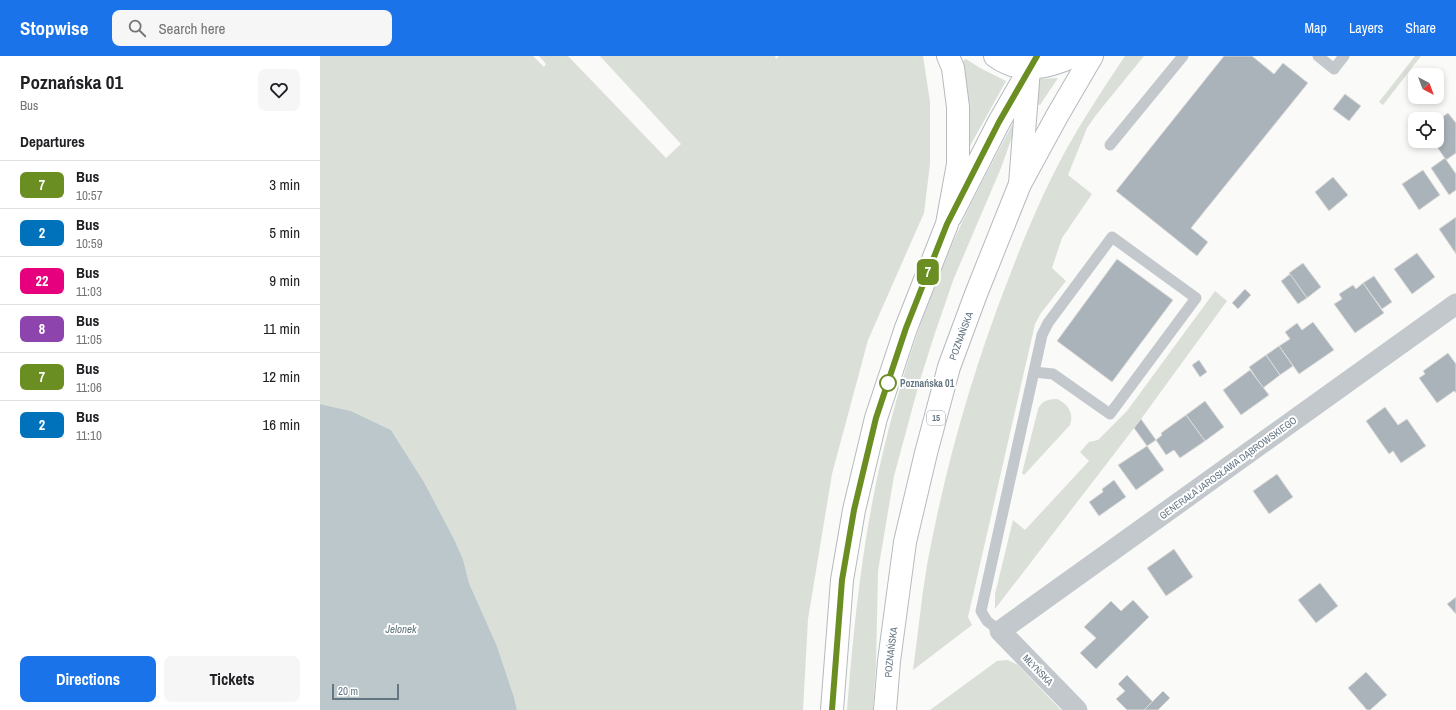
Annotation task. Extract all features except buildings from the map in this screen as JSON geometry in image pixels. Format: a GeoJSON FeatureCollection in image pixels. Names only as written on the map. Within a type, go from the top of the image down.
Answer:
{"type":"FeatureCollection","features":[{"type":"Feature","properties":{"kind":"main road"},"geometry":{"type":"LineString","coordinates":[[947,224],[958,164],[958,107],[953,68],[948,56]]}},
{"type":"Feature","properties":{"kind":"main road"},"geometry":{"type":"LineString","coordinates":[[995,56],[1002,61],[1030,60],[1054,64],[1074,56]]}},
{"type":"Feature","properties":{"kind":"main road","name":"POZNAŃSKA"},"geometry":{"type":"LineString","coordinates":[[886,710],[889,661],[905,542],[926,453],[950,367],[976,294],[1020,184],[1092,56]]}},
{"type":"Feature","properties":{"kind":"main road"},"geometry":{"type":"LineString","coordinates":[[832,710],[842,580],[854,510],[876,418],[906,328],[947,224],[1030,60]]}},
{"type":"Feature","properties":{"kind":"main road","name":"15"},"geometry":{"type":"LineString","coordinates":[[1020,184],[1030,60]]}},
{"type":"Feature","properties":{"kind":"street","name":"GENERAŁA JAROSŁAWA DĄBROWSKIEGO"},"geometry":{"type":"LineString","coordinates":[[1000,631],[1456,304]]}},
{"type":"Feature","properties":{"kind":"street","name":"MŁYŃSKA"},"geometry":{"type":"LineString","coordinates":[[1000,631],[1077,710]]}},
{"type":"Feature","properties":{"kind":"lane"},"geometry":{"type":"LineString","coordinates":[[1110,145],[1183,56]]}},
{"type":"Feature","properties":{"kind":"lane"},"geometry":{"type":"LineString","coordinates":[[1318,56],[1334,69],[1344,56]]}},
{"type":"Feature","properties":{"kind":"lane"},"geometry":{"type":"LineString","coordinates":[[1000,631],[987,621],[981,611],[1042,335],[1048,323],[1112,237],[1196,298],[1110,414],[1053,374],[1034,372]]}},
{"type":"Feature","properties":{"kind":"shaded area"},"geometry":{"type":"Polygon","coordinates":[[[320,56],[533,56],[544,67],[546,64],[539,56],[568,56],[666,158],[681,144],[600,56],[775,56],[776,59],[779,56],[923,56],[930,102],[930,164],[924,213],[868,340],[832,474],[808,619],[803,710],[517,710],[497,646],[469,583],[463,559],[454,539],[424,482],[391,430],[351,411],[320,404],[320,56]]]}},
{"type":"Feature","properties":{"kind":"shaded area"},"geometry":{"type":"Polygon","coordinates":[[[1125,56],[1144,56],[1087,128],[1068,175],[1092,194],[1062,238],[1052,268],[1066,281],[1041,313],[1035,324],[968,617],[972,625],[913,670],[927,565],[942,492],[971,385],[995,315],[1021,246],[1050,180],[1081,124],[1125,56]]]}},
{"type":"Feature","properties":{"kind":"shaded area"},"geometry":{"type":"Polygon","coordinates":[[[1415,56],[1421,56],[1412,68],[1408,68],[1408,73],[1383,105],[1379,102],[1415,56]]]}},
{"type":"Feature","properties":{"kind":"shaded area"},"geometry":{"type":"Polygon","coordinates":[[[966,59],[1006,81],[965,155],[967,127],[963,61],[966,59]]]}},
{"type":"Feature","properties":{"kind":"shaded area"},"geometry":{"type":"Polygon","coordinates":[[[1058,78],[1040,105],[1035,103],[1035,86],[1040,79],[1058,78]]]}},
{"type":"Feature","properties":{"kind":"shaded area"},"geometry":{"type":"Polygon","coordinates":[[[1015,124],[1016,126],[1001,168],[954,278],[935,333],[920,380],[894,476],[878,571],[876,664],[873,710],[847,710],[856,611],[870,513],[896,401],[910,354],[951,246],[1012,125],[1015,124]]]}},
{"type":"Feature","properties":{"kind":"shaded area"},"geometry":{"type":"Polygon","coordinates":[[[1215,291],[1227,301],[1141,419],[995,609],[995,594],[1013,520],[1025,530],[1089,461],[1080,452],[1089,442],[1098,440],[1127,411],[1215,291]]]}},
{"type":"Feature","properties":{"kind":"shaded area"},"geometry":{"type":"Polygon","coordinates":[[[1057,399],[1067,406],[1071,413],[1070,425],[1024,475],[1022,473],[1038,409],[1041,404],[1046,401],[1057,399]]]}},
{"type":"Feature","properties":{"kind":"shaded area"},"geometry":{"type":"Polygon","coordinates":[[[1008,660],[1018,665],[1061,710],[930,710],[997,661],[1008,660]]]}},
{"type":"Feature","properties":{"kind":"water","name":"Jelonek"},"geometry":{"type":"Polygon","coordinates":[[[320,404],[351,411],[391,430],[424,482],[463,559],[469,583],[497,646],[517,710],[320,710],[320,404]]]}},
{"type":"Feature","properties":{"kind":"bus line","name":"7"},"geometry":{"type":"LineString","coordinates":[[832,710],[842,580],[854,510],[876,418],[906,328],[947,224],[999,122],[1037,56]]}},
{"type":"Feature","properties":{"kind":"place","name":"Poznańska 01"},"geometry":{"type":"Point","coordinates":[888,383]}}]}
